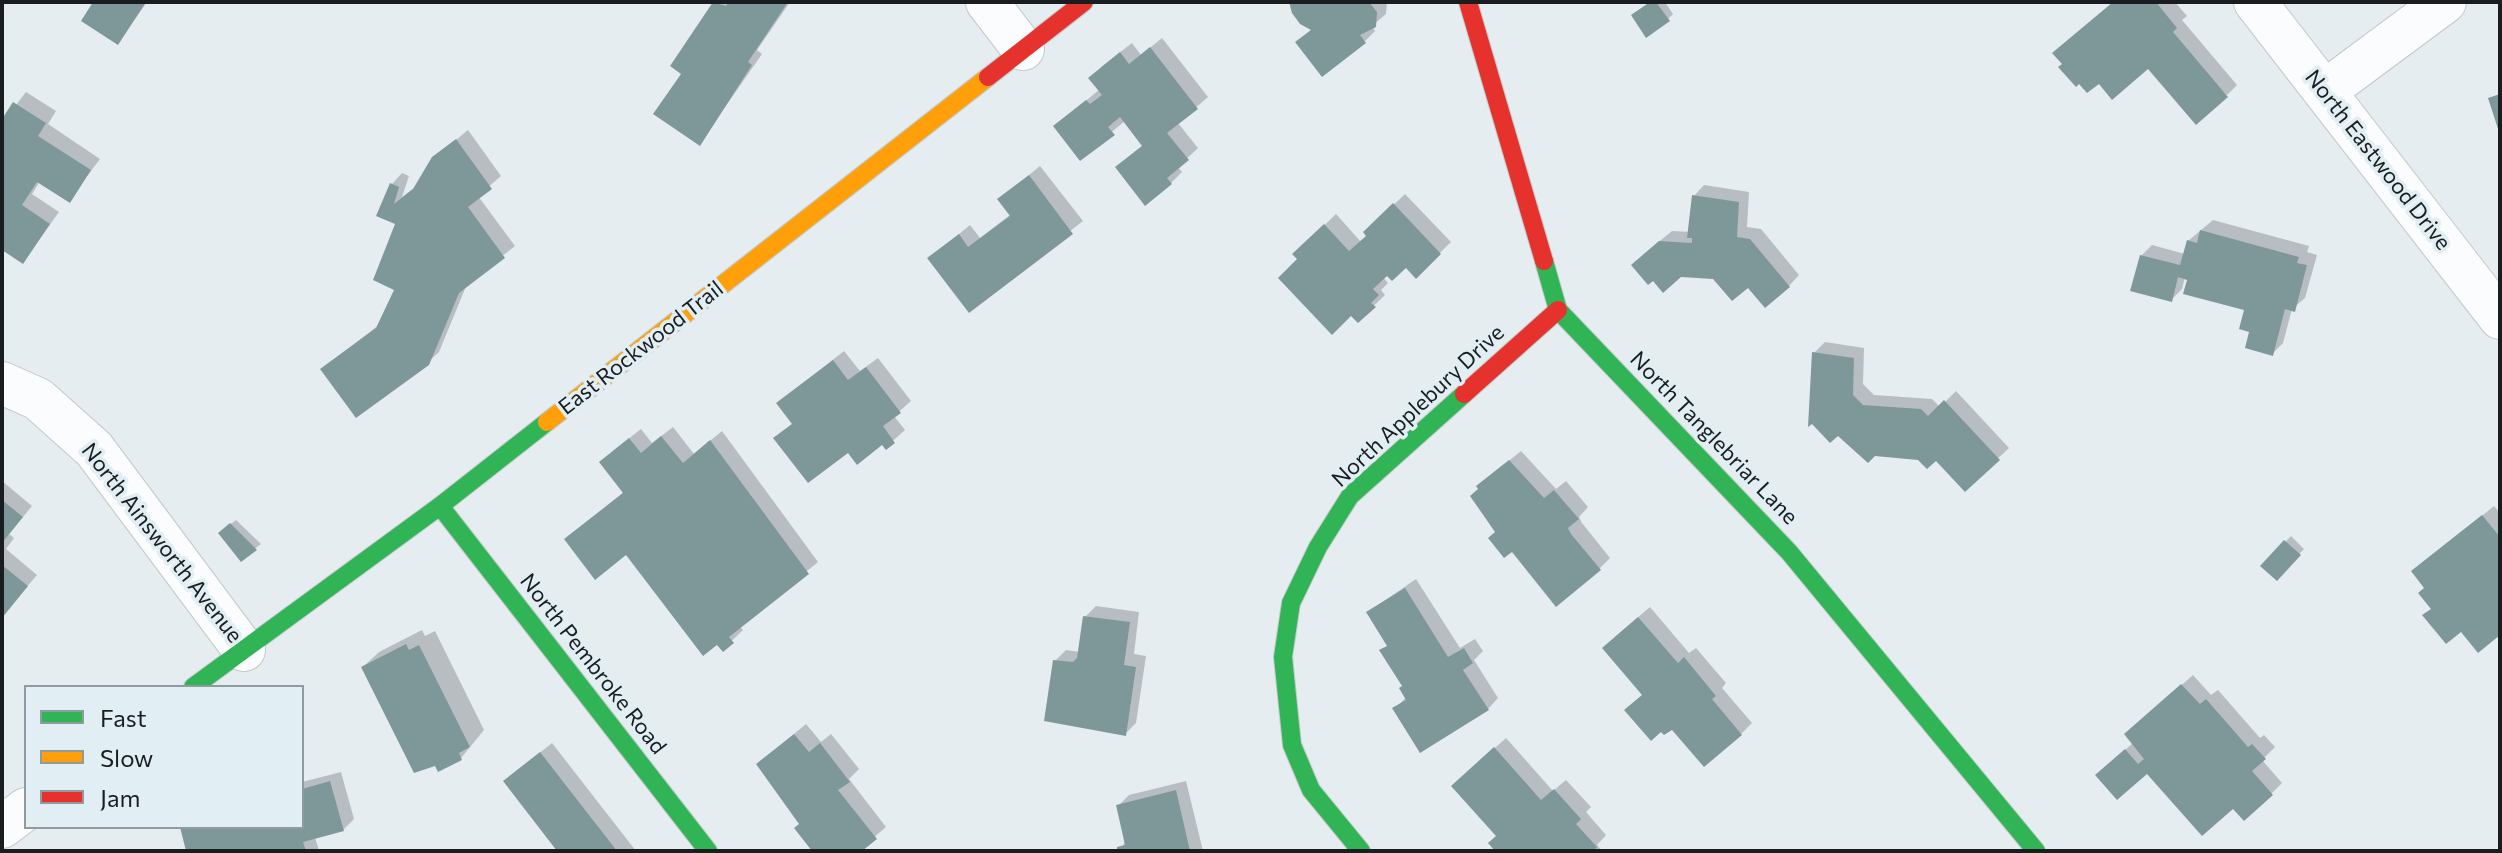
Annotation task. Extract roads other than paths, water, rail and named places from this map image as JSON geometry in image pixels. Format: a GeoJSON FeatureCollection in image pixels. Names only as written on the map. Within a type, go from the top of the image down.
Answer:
{"type":"FeatureCollection","features":[{"type":"Feature","properties":{"kind":"street"},"geometry":{"type":"LineString","coordinates":[[987,2],[1023,49]]}},
{"type":"Feature","properties":{"kind":"street","name":"East Rockwood Trail"},"geometry":{"type":"LineString","coordinates":[[196,685],[440,506],[1084,2]]}},
{"type":"Feature","properties":{"kind":"street","name":"North Tanglebriar Lane"},"geometry":{"type":"LineString","coordinates":[[1468,2],[1558,310],[1789,552],[2036,851]]}},
{"type":"Feature","properties":{"kind":"street","name":"North Eastwood Drive"},"geometry":{"type":"LineString","coordinates":[[2255,2],[2500,318]]}},
{"type":"Feature","properties":{"kind":"street"},"geometry":{"type":"LineString","coordinates":[[2325,91],[2445,2]]}},
{"type":"Feature","properties":{"kind":"street","name":"North Applebury Drive"},"geometry":{"type":"LineString","coordinates":[[1361,851],[1311,790],[1292,745],[1283,657],[1291,603],[1318,547],[1350,496],[1558,310]]}},
{"type":"Feature","properties":{"kind":"street","name":"North Ainsworth Avenue"},"geometry":{"type":"LineString","coordinates":[[2,383],[38,399],[94,449],[244,650]]}},
{"type":"Feature","properties":{"kind":"street","name":"North Pembroke Road"},"geometry":{"type":"LineString","coordinates":[[440,506],[708,851]]}},
{"type":"Feature","properties":{"kind":"street"},"geometry":{"type":"LineString","coordinates":[[2,827],[24,810]]}}]}
